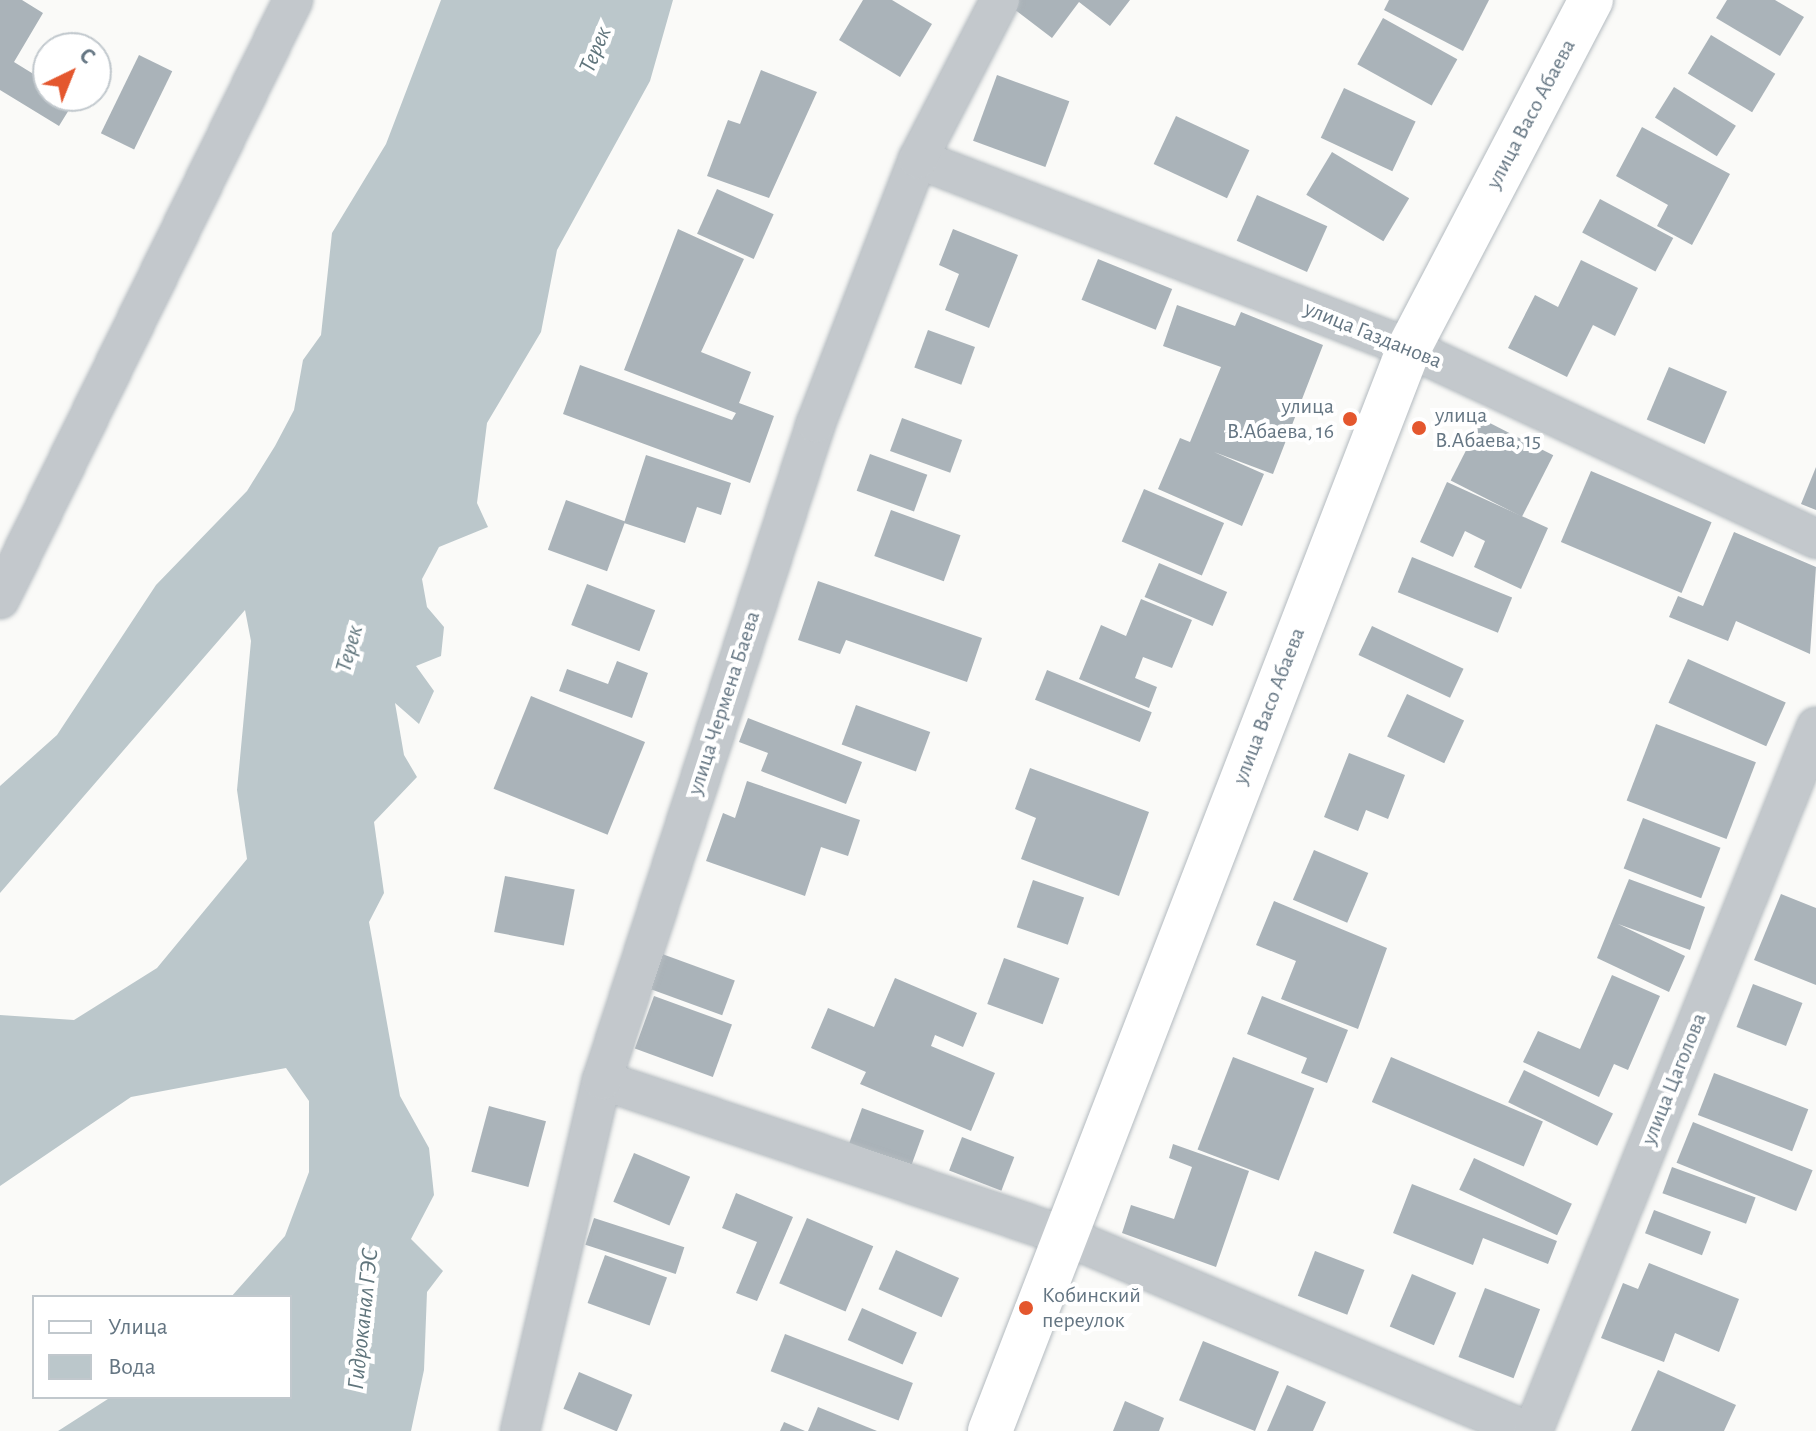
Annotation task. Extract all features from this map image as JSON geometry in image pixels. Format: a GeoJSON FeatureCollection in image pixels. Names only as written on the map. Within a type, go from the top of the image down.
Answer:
{"type":"FeatureCollection","features":[{"type":"Feature","properties":{"kind":"main road","name":"улица Васо Абаева"},"geometry":{"type":"LineString","coordinates":[[990,1431],[1063,1235],[1409,348],[1591,0]]}},
{"type":"Feature","properties":{"kind":"street"},"geometry":{"type":"LineString","coordinates":[[0,599],[293,0]]}},
{"type":"Feature","properties":{"kind":"street","name":"улица Чермена Баева"},"geometry":{"type":"LineString","coordinates":[[520,1431],[602,1080],[816,423],[918,159],[1000,0]]}},
{"type":"Feature","properties":{"kind":"street","name":"улица Газданова"},"geometry":{"type":"LineString","coordinates":[[918,159],[1409,348],[1816,539]]}},
{"type":"Feature","properties":{"kind":"street","name":"улица Цаголова"},"geometry":{"type":"LineString","coordinates":[[1530,1431],[1816,727]]}},
{"type":"Feature","properties":{"kind":"street"},"geometry":{"type":"LineString","coordinates":[[602,1080],[1063,1235],[1530,1431]]}},
{"type":"Feature","properties":{"kind":"water"},"geometry":{"type":"Polygon","coordinates":[[[441,0],[673,0],[650,81],[557,250],[541,332],[487,423],[477,503],[488,527],[439,547],[422,579],[427,607],[444,627],[441,656],[416,666],[434,691],[419,724],[395,703],[404,755],[417,777],[374,822],[384,893],[369,922],[400,1096],[429,1148],[434,1195],[411,1239],[443,1271],[427,1292],[424,1370],[411,1431],[58,1431],[108,1399],[292,1399],[292,1295],[233,1295],[285,1236],[309,1172],[309,1101],[286,1068],[131,1097],[0,1186],[0,1015],[74,1020],[157,968],[247,859],[237,790],[251,641],[245,610],[0,893],[0,786],[57,735],[156,585],[247,491],[275,446],[294,410],[303,360],[321,335],[332,233],[386,144],[441,0]]]}},
{"type":"Feature","properties":{"kind":"building"},"geometry":{"type":"Polygon","coordinates":[[[0,0],[22,0],[43,13],[14,62],[32,73],[32,110],[0,90],[0,0]]]}},
{"type":"Feature","properties":{"kind":"building"},"geometry":{"type":"Polygon","coordinates":[[[863,0],[892,0],[932,24],[900,77],[839,40],[863,0]]]}},
{"type":"Feature","properties":{"kind":"building"},"geometry":{"type":"Polygon","coordinates":[[[1015,0],[1130,0],[1110,26],[1079,2],[1052,38],[1010,6],[1015,0]]]}},
{"type":"Feature","properties":{"kind":"building"},"geometry":{"type":"Polygon","coordinates":[[[1389,0],[1489,0],[1463,51],[1384,10],[1389,0]]]}},
{"type":"Feature","properties":{"kind":"building"},"geometry":{"type":"Polygon","coordinates":[[[1727,0],[1775,0],[1804,17],[1780,56],[1716,18],[1727,0]]]}},
{"type":"Feature","properties":{"kind":"building"},"geometry":{"type":"Polygon","coordinates":[[[1383,18],[1457,59],[1432,106],[1357,64],[1383,18]]]}},
{"type":"Feature","properties":{"kind":"building"},"geometry":{"type":"Polygon","coordinates":[[[1711,35],[1775,74],[1752,112],[1688,74],[1711,35]]]}},
{"type":"Feature","properties":{"kind":"building"},"geometry":{"type":"Polygon","coordinates":[[[139,55],[172,71],[134,149],[101,133],[139,55]]]}},
{"type":"Feature","properties":{"kind":"building"},"geometry":{"type":"Polygon","coordinates":[[[761,70],[817,92],[769,198],[707,176],[728,120],[740,124],[761,70]]]}},
{"type":"Feature","properties":{"kind":"building"},"geometry":{"type":"Polygon","coordinates":[[[997,75],[1069,101],[1045,167],[973,141],[997,75]]]}},
{"type":"Feature","properties":{"kind":"building"},"geometry":{"type":"Polygon","coordinates":[[[1674,87],[1736,126],[1717,156],[1655,118],[1674,87]]]}},
{"type":"Feature","properties":{"kind":"building"},"geometry":{"type":"Polygon","coordinates":[[[1344,88],[1416,121],[1392,171],[1321,138],[1344,88]]]}},
{"type":"Feature","properties":{"kind":"building"},"geometry":{"type":"Polygon","coordinates":[[[36,112],[68,112],[59,126],[36,112]]]}},
{"type":"Feature","properties":{"kind":"building"},"geometry":{"type":"Polygon","coordinates":[[[1176,116],[1249,150],[1227,198],[1154,164],[1176,116]]]}},
{"type":"Feature","properties":{"kind":"building"},"geometry":{"type":"Polygon","coordinates":[[[1642,127],[1730,174],[1692,245],[1657,226],[1668,205],[1616,176],[1642,127]]]}},
{"type":"Feature","properties":{"kind":"building"},"geometry":{"type":"Polygon","coordinates":[[[1332,152],[1409,198],[1383,241],[1306,195],[1332,152]]]}},
{"type":"Feature","properties":{"kind":"building"},"geometry":{"type":"Polygon","coordinates":[[[717,189],[774,214],[754,259],[697,234],[717,189]]]}},
{"type":"Feature","properties":{"kind":"building"},"geometry":{"type":"Polygon","coordinates":[[[1257,195],[1327,226],[1307,272],[1237,241],[1257,195]]]}},
{"type":"Feature","properties":{"kind":"building"},"geometry":{"type":"Polygon","coordinates":[[[1600,199],[1673,238],[1655,272],[1582,233],[1600,199]]]}},
{"type":"Feature","properties":{"kind":"building"},"geometry":{"type":"Polygon","coordinates":[[[678,229],[744,259],[701,352],[751,372],[739,403],[774,416],[750,483],[563,414],[580,365],[732,420],[736,413],[624,370],[678,229]]]}},
{"type":"Feature","properties":{"kind":"building"},"geometry":{"type":"Polygon","coordinates":[[[953,229],[1018,255],[989,328],[945,310],[959,274],[939,265],[953,229]]]}},
{"type":"Feature","properties":{"kind":"building"},"geometry":{"type":"Polygon","coordinates":[[[1098,259],[1172,289],[1156,330],[1082,300],[1098,259]]]}},
{"type":"Feature","properties":{"kind":"building"},"geometry":{"type":"Polygon","coordinates":[[[1581,260],[1638,288],[1615,336],[1593,325],[1567,377],[1508,348],[1535,295],[1558,307],[1581,260]]]}},
{"type":"Feature","properties":{"kind":"building"},"geometry":{"type":"Polygon","coordinates":[[[1177,305],[1235,326],[1241,312],[1323,345],[1273,474],[1214,452],[1264,474],[1242,526],[1158,489],[1180,438],[1190,442],[1221,367],[1163,346],[1177,305]]]}},
{"type":"Feature","properties":{"kind":"building"},"geometry":{"type":"Polygon","coordinates":[[[928,330],[975,347],[961,385],[914,368],[928,330]]]}},
{"type":"Feature","properties":{"kind":"building"},"geometry":{"type":"Polygon","coordinates":[[[1669,367],[1727,392],[1705,444],[1647,419],[1669,367]]]}},
{"type":"Feature","properties":{"kind":"building"},"geometry":{"type":"Polygon","coordinates":[[[902,418],[962,440],[950,473],[890,451],[902,418]]]}},
{"type":"Feature","properties":{"kind":"building"},"geometry":{"type":"Polygon","coordinates":[[[1482,419],[1553,455],[1522,517],[1451,480],[1482,419]]]}},
{"type":"Feature","properties":{"kind":"building"},"geometry":{"type":"Polygon","coordinates":[[[870,454],[927,475],[914,512],[857,491],[870,454]]]}},
{"type":"Feature","properties":{"kind":"building"},"geometry":{"type":"Polygon","coordinates":[[[646,455],[731,483],[721,515],[697,507],[685,543],[624,523],[646,455]]]}},
{"type":"Feature","properties":{"kind":"building"},"geometry":{"type":"Polygon","coordinates":[[[1816,467],[1816,510],[1801,504],[1816,467]]]}},
{"type":"Feature","properties":{"kind":"building"},"geometry":{"type":"Polygon","coordinates":[[[1591,471],[1712,522],[1681,593],[1561,542],[1591,471]]]}},
{"type":"Feature","properties":{"kind":"building"},"geometry":{"type":"Polygon","coordinates":[[[1447,482],[1548,528],[1521,589],[1474,567],[1485,541],[1465,531],[1453,557],[1420,542],[1447,482]]]}},
{"type":"Feature","properties":{"kind":"building"},"geometry":{"type":"Polygon","coordinates":[[[1144,489],[1224,523],[1202,575],[1122,541],[1144,489]]]}},
{"type":"Feature","properties":{"kind":"building"},"geometry":{"type":"Polygon","coordinates":[[[566,500],[625,522],[607,571],[548,550],[566,500]]]}},
{"type":"Feature","properties":{"kind":"building"},"geometry":{"type":"Polygon","coordinates":[[[891,510],[961,535],[944,581],[874,556],[891,510]]]}},
{"type":"Feature","properties":{"kind":"building"},"geometry":{"type":"Polygon","coordinates":[[[1734,532],[1816,567],[1810,654],[1736,621],[1728,641],[1669,617],[1678,596],[1703,606],[1734,532]]]}},
{"type":"Feature","properties":{"kind":"building"},"geometry":{"type":"Polygon","coordinates":[[[1412,557],[1512,597],[1498,633],[1398,592],[1412,557]]]}},
{"type":"Feature","properties":{"kind":"building"},"geometry":{"type":"Polygon","coordinates":[[[1159,563],[1227,592],[1213,626],[1145,597],[1159,563]]]}},
{"type":"Feature","properties":{"kind":"building"},"geometry":{"type":"Polygon","coordinates":[[[818,581],[982,638],[967,682],[846,640],[840,654],[798,640],[818,581]]]}},
{"type":"Feature","properties":{"kind":"building"},"geometry":{"type":"Polygon","coordinates":[[[587,584],[655,610],[639,651],[571,625],[587,584]]]}},
{"type":"Feature","properties":{"kind":"building"},"geometry":{"type":"Polygon","coordinates":[[[1141,599],[1192,620],[1172,668],[1143,657],[1135,678],[1157,687],[1149,708],[1079,679],[1101,625],[1126,636],[1141,599]]]}},
{"type":"Feature","properties":{"kind":"building"},"geometry":{"type":"Polygon","coordinates":[[[1372,626],[1464,669],[1450,698],[1358,655],[1372,626]]]}},
{"type":"Feature","properties":{"kind":"building"},"geometry":{"type":"Polygon","coordinates":[[[1688,659],[1786,703],[1766,746],[1668,703],[1688,659]]]}},
{"type":"Feature","properties":{"kind":"building"},"geometry":{"type":"Polygon","coordinates":[[[617,661],[648,673],[632,718],[559,691],[567,669],[608,684],[617,661]]]}},
{"type":"Feature","properties":{"kind":"building"},"geometry":{"type":"Polygon","coordinates":[[[1047,670],[1152,712],[1140,742],[1035,700],[1047,670]]]}},
{"type":"Feature","properties":{"kind":"building"},"geometry":{"type":"Polygon","coordinates":[[[1407,694],[1464,721],[1444,763],[1387,737],[1407,694]]]}},
{"type":"Feature","properties":{"kind":"building"},"geometry":{"type":"Polygon","coordinates":[[[531,696],[645,742],[608,835],[494,789],[531,696]]]}},
{"type":"Feature","properties":{"kind":"building"},"geometry":{"type":"Polygon","coordinates":[[[856,705],[930,732],[916,771],[842,744],[856,705]]]}},
{"type":"Feature","properties":{"kind":"building"},"geometry":{"type":"Polygon","coordinates":[[[748,718],[862,762],[846,804],[761,771],[768,753],[739,742],[748,718]]]}},
{"type":"Feature","properties":{"kind":"building"},"geometry":{"type":"Polygon","coordinates":[[[1656,724],[1756,762],[1727,839],[1627,801],[1656,724]]]}},
{"type":"Feature","properties":{"kind":"building"},"geometry":{"type":"Polygon","coordinates":[[[1349,753],[1405,775],[1388,819],[1366,810],[1358,831],[1324,817],[1349,753]]]}},
{"type":"Feature","properties":{"kind":"building"},"geometry":{"type":"Polygon","coordinates":[[[1030,768],[1149,812],[1119,896],[1021,859],[1036,818],[1015,809],[1030,768]]]}},
{"type":"Feature","properties":{"kind":"building"},"geometry":{"type":"Polygon","coordinates":[[[747,781],[860,820],[848,856],[821,847],[805,896],[706,861],[723,813],[735,818],[747,781]]]}},
{"type":"Feature","properties":{"kind":"building"},"geometry":{"type":"Polygon","coordinates":[[[1643,818],[1720,848],[1701,898],[1624,868],[1643,818]]]}},
{"type":"Feature","properties":{"kind":"building"},"geometry":{"type":"Polygon","coordinates":[[[1314,850],[1368,873],[1347,923],[1293,900],[1314,850]]]}},
{"type":"Feature","properties":{"kind":"building"},"geometry":{"type":"Polygon","coordinates":[[[505,876],[575,890],[564,946],[494,932],[505,876]]]}},
{"type":"Feature","properties":{"kind":"building"},"geometry":{"type":"Polygon","coordinates":[[[1629,879],[1705,907],[1690,950],[1618,924],[1685,956],[1669,992],[1597,958],[1629,879]]]}},
{"type":"Feature","properties":{"kind":"building"},"geometry":{"type":"Polygon","coordinates":[[[1033,880],[1084,898],[1068,945],[1017,927],[1033,880]]]}},
{"type":"Feature","properties":{"kind":"building"},"geometry":{"type":"Polygon","coordinates":[[[1781,894],[1816,908],[1816,985],[1754,960],[1781,894]]]}},
{"type":"Feature","properties":{"kind":"building"},"geometry":{"type":"Polygon","coordinates":[[[1274,901],[1387,948],[1358,1029],[1281,999],[1296,961],[1256,945],[1274,901]]]}},
{"type":"Feature","properties":{"kind":"building"},"geometry":{"type":"Polygon","coordinates":[[[654,951],[735,980],[722,1015],[641,986],[654,951]]]}},
{"type":"Feature","properties":{"kind":"building"},"geometry":{"type":"Polygon","coordinates":[[[1004,958],[1059,978],[1043,1024],[987,1004],[1004,958]]]}},
{"type":"Feature","properties":{"kind":"building"},"geometry":{"type":"Polygon","coordinates":[[[1612,975],[1660,996],[1628,1070],[1614,1064],[1599,1097],[1523,1062],[1538,1031],[1580,1049],[1612,975]]]}},
{"type":"Feature","properties":{"kind":"building"},"geometry":{"type":"Polygon","coordinates":[[[895,978],[977,1013],[963,1047],[935,1035],[931,1046],[995,1073],[971,1131],[860,1084],[866,1072],[811,1048],[828,1008],[874,1027],[895,978]]]}},
{"type":"Feature","properties":{"kind":"building"},"geometry":{"type":"Polygon","coordinates":[[[1753,984],[1802,1003],[1786,1046],[1737,1027],[1753,984]]]}},
{"type":"Feature","properties":{"kind":"building"},"geometry":{"type":"Polygon","coordinates":[[[654,996],[732,1024],[713,1077],[635,1049],[654,996]]]}},
{"type":"Feature","properties":{"kind":"building"},"geometry":{"type":"Polygon","coordinates":[[[1262,996],[1348,1030],[1327,1083],[1301,1073],[1307,1058],[1247,1034],[1262,996]]]}},
{"type":"Feature","properties":{"kind":"building"},"geometry":{"type":"Polygon","coordinates":[[[1233,1057],[1314,1088],[1279,1181],[1198,1149],[1233,1057]]]}},
{"type":"Feature","properties":{"kind":"building"},"geometry":{"type":"Polygon","coordinates":[[[1391,1057],[1543,1121],[1524,1167],[1372,1102],[1391,1057]]]}},
{"type":"Feature","properties":{"kind":"building"},"geometry":{"type":"Polygon","coordinates":[[[1524,1070],[1613,1113],[1597,1146],[1508,1102],[1524,1070]]]}},
{"type":"Feature","properties":{"kind":"building"},"geometry":{"type":"Polygon","coordinates":[[[1714,1073],[1808,1109],[1792,1151],[1698,1115],[1714,1073]]]}},
{"type":"Feature","properties":{"kind":"building"},"geometry":{"type":"Polygon","coordinates":[[[489,1106],[546,1121],[528,1187],[471,1172],[489,1106]]]}},
{"type":"Feature","properties":{"kind":"building"},"geometry":{"type":"Polygon","coordinates":[[[862,1108],[924,1131],[911,1165],[849,1143],[862,1108]]]}},
{"type":"Feature","properties":{"kind":"building"},"geometry":{"type":"Polygon","coordinates":[[[1693,1122],[1813,1170],[1796,1211],[1677,1163],[1693,1122]]]}},
{"type":"Feature","properties":{"kind":"building"},"geometry":{"type":"Polygon","coordinates":[[[962,1137],[1014,1157],[1001,1191],[949,1171],[962,1137]]]}},
{"type":"Feature","properties":{"kind":"building"},"geometry":{"type":"Polygon","coordinates":[[[1173,1144],[1249,1171],[1216,1267],[1122,1233],[1131,1205],[1174,1219],[1192,1167],[1169,1158],[1173,1144]]]}},
{"type":"Feature","properties":{"kind":"building"},"geometry":{"type":"Polygon","coordinates":[[[634,1153],[690,1177],[669,1226],[613,1202],[634,1153]]]}},
{"type":"Feature","properties":{"kind":"building"},"geometry":{"type":"Polygon","coordinates":[[[1474,1158],[1572,1204],[1557,1235],[1459,1190],[1474,1158]]]}},
{"type":"Feature","properties":{"kind":"building"},"geometry":{"type":"Polygon","coordinates":[[[1672,1167],[1756,1197],[1746,1224],[1662,1193],[1672,1167]]]}},
{"type":"Feature","properties":{"kind":"building"},"geometry":{"type":"Polygon","coordinates":[[[1412,1184],[1557,1241],[1548,1264],[1483,1238],[1473,1265],[1393,1233],[1412,1184]]]}},
{"type":"Feature","properties":{"kind":"building"},"geometry":{"type":"Polygon","coordinates":[[[736,1193],[793,1217],[757,1301],[736,1293],[757,1242],[722,1228],[736,1193]]]}},
{"type":"Feature","properties":{"kind":"building"},"geometry":{"type":"Polygon","coordinates":[[[1654,1210],[1711,1232],[1702,1255],[1645,1233],[1654,1210]]]}},
{"type":"Feature","properties":{"kind":"building"},"geometry":{"type":"Polygon","coordinates":[[[594,1218],[684,1247],[676,1274],[585,1245],[594,1218]]]}},
{"type":"Feature","properties":{"kind":"building"},"geometry":{"type":"Polygon","coordinates":[[[807,1218],[873,1246],[846,1311],[779,1283],[807,1218]]]}},
{"type":"Feature","properties":{"kind":"building"},"geometry":{"type":"Polygon","coordinates":[[[896,1250],[959,1278],[942,1317],[879,1289],[896,1250]]]}},
{"type":"Feature","properties":{"kind":"building"},"geometry":{"type":"Polygon","coordinates":[[[1315,1251],[1364,1270],[1347,1315],[1298,1296],[1315,1251]]]}},
{"type":"Feature","properties":{"kind":"building"},"geometry":{"type":"Polygon","coordinates":[[[605,1255],[667,1278],[650,1325],[588,1303],[605,1255]]]}},
{"type":"Feature","properties":{"kind":"building"},"geometry":{"type":"Polygon","coordinates":[[[1649,1263],[1739,1299],[1719,1352],[1675,1333],[1664,1362],[1601,1338],[1623,1283],[1638,1289],[1649,1263]]]}},
{"type":"Feature","properties":{"kind":"building"},"geometry":{"type":"Polygon","coordinates":[[[1412,1274],[1456,1293],[1434,1345],[1390,1326],[1412,1274]]]}},
{"type":"Feature","properties":{"kind":"building"},"geometry":{"type":"Polygon","coordinates":[[[1485,1288],[1540,1309],[1514,1378],[1458,1357],[1485,1288]]]}},
{"type":"Feature","properties":{"kind":"building"},"geometry":{"type":"Polygon","coordinates":[[[862,1308],[917,1332],[903,1364],[848,1340],[862,1308]]]}},
{"type":"Feature","properties":{"kind":"building"},"geometry":{"type":"Polygon","coordinates":[[[785,1334],[913,1383],[899,1420],[771,1371],[785,1334]]]}},
{"type":"Feature","properties":{"kind":"building"},"geometry":{"type":"Polygon","coordinates":[[[1203,1341],[1279,1372],[1255,1431],[1179,1400],[1203,1341]]]}},
{"type":"Feature","properties":{"kind":"building"},"geometry":{"type":"Polygon","coordinates":[[[1658,1370],[1736,1405],[1724,1431],[1631,1431],[1658,1370]]]}},
{"type":"Feature","properties":{"kind":"building"},"geometry":{"type":"Polygon","coordinates":[[[579,1372],[632,1395],[617,1431],[563,1409],[579,1372]]]}},
{"type":"Feature","properties":{"kind":"building"},"geometry":{"type":"Polygon","coordinates":[[[1287,1385],[1326,1402],[1313,1431],[1267,1431],[1287,1385]]]}},
{"type":"Feature","properties":{"kind":"building"},"geometry":{"type":"Polygon","coordinates":[[[1125,1401],[1164,1418],[1159,1431],[1113,1431],[1125,1401]]]}},
{"type":"Feature","properties":{"kind":"building"},"geometry":{"type":"Polygon","coordinates":[[[818,1407],[877,1431],[808,1431],[818,1407]]]}},
{"type":"Feature","properties":{"kind":"building"},"geometry":{"type":"Polygon","coordinates":[[[784,1422],[805,1431],[780,1431],[784,1422]]]}},
{"type":"Feature","properties":{"kind":"place","name":"улица В.Абаева, 16"},"geometry":{"type":"Point","coordinates":[1350,419]}},
{"type":"Feature","properties":{"kind":"place","name":"улица В.Абаева, 15"},"geometry":{"type":"Point","coordinates":[1419,428]}},
{"type":"Feature","properties":{"kind":"place","name":"Кобинский переулок"},"geometry":{"type":"Point","coordinates":[1026,1308]}},
{"type":"Feature","properties":{"kind":"water label","name":"Терек"},"geometry":{"type":"Point","coordinates":[596,50]}},
{"type":"Feature","properties":{"kind":"water label","name":"Терек"},"geometry":{"type":"Point","coordinates":[350,649]}},
{"type":"Feature","properties":{"kind":"water label","name":"Гидроканал ГЭС"},"geometry":{"type":"Point","coordinates":[364,1319]}}]}
